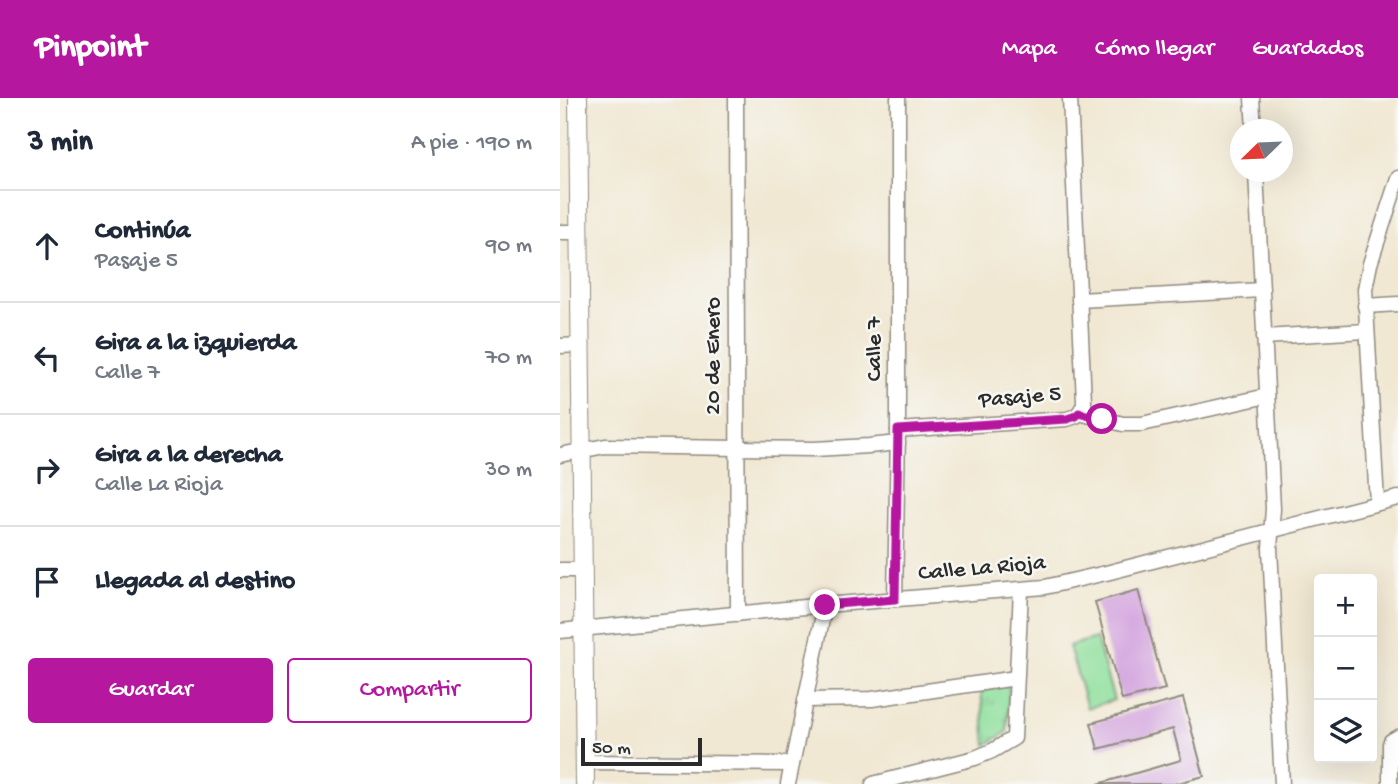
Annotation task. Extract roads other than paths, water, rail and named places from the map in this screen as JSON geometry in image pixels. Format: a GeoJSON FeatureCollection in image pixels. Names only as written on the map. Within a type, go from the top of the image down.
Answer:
{"type":"FeatureCollection","features":[{"type":"Feature","properties":{"kind":"street"},"geometry":{"type":"LineString","coordinates":[[578,98],[585,784]]}},
{"type":"Feature","properties":{"kind":"street","name":"20 de Enero"},"geometry":{"type":"LineString","coordinates":[[736,98],[738,614]]}},
{"type":"Feature","properties":{"kind":"street","name":"Calle 7"},"geometry":{"type":"LineString","coordinates":[[895,599],[898,98]]}},
{"type":"Feature","properties":{"kind":"street"},"geometry":{"type":"LineString","coordinates":[[1070,98],[1084,401],[1079,413]]}},
{"type":"Feature","properties":{"kind":"street"},"geometry":{"type":"LineString","coordinates":[[1252,98],[1253,119]]}},
{"type":"Feature","properties":{"kind":"street"},"geometry":{"type":"LineString","coordinates":[[1377,503],[1365,289],[1370,264],[1398,178]]}},
{"type":"Feature","properties":{"kind":"street"},"geometry":{"type":"LineString","coordinates":[[1257,182],[1273,509],[1270,548],[1282,784]]}},
{"type":"Feature","properties":{"kind":"street"},"geometry":{"type":"LineString","coordinates":[[560,232],[579,232]]}},
{"type":"Feature","properties":{"kind":"street"},"geometry":{"type":"LineString","coordinates":[[1079,300],[1262,290]]}},
{"type":"Feature","properties":{"kind":"street"},"geometry":{"type":"LineString","coordinates":[[1364,306],[1398,304]]}},
{"type":"Feature","properties":{"kind":"street"},"geometry":{"type":"LineString","coordinates":[[1264,337],[1366,331]]}},
{"type":"Feature","properties":{"kind":"street"},"geometry":{"type":"LineString","coordinates":[[560,346],[580,345]]}},
{"type":"Feature","properties":{"kind":"street","name":"Pasaje 5"},"geometry":{"type":"LineString","coordinates":[[560,455],[605,446],[840,448],[898,436],[1067,419],[1079,413],[1123,424],[1142,424],[1267,396]]}},
{"type":"Feature","properties":{"kind":"street","name":"Calle La Rioja"},"geometry":{"type":"LineString","coordinates":[[560,631],[825,605],[1021,590],[1095,576],[1398,498]]}},
{"type":"Feature","properties":{"kind":"street"},"geometry":{"type":"LineString","coordinates":[[560,570],[582,570]]}},
{"type":"Feature","properties":{"kind":"street"},"geometry":{"type":"LineString","coordinates":[[873,784],[975,758],[1014,737],[1021,590]]}},
{"type":"Feature","properties":{"kind":"street"},"geometry":{"type":"LineString","coordinates":[[791,784],[792,764],[825,605]]}},
{"type":"Feature","properties":{"kind":"street"},"geometry":{"type":"LineString","coordinates":[[805,700],[872,699],[1016,678]]}},
{"type":"Feature","properties":{"kind":"street"},"geometry":{"type":"LineString","coordinates":[[1390,784],[1389,749],[1391,741],[1398,737]]}},
{"type":"Feature","properties":{"kind":"street"},"geometry":{"type":"LineString","coordinates":[[584,762],[792,764]]}}]}
